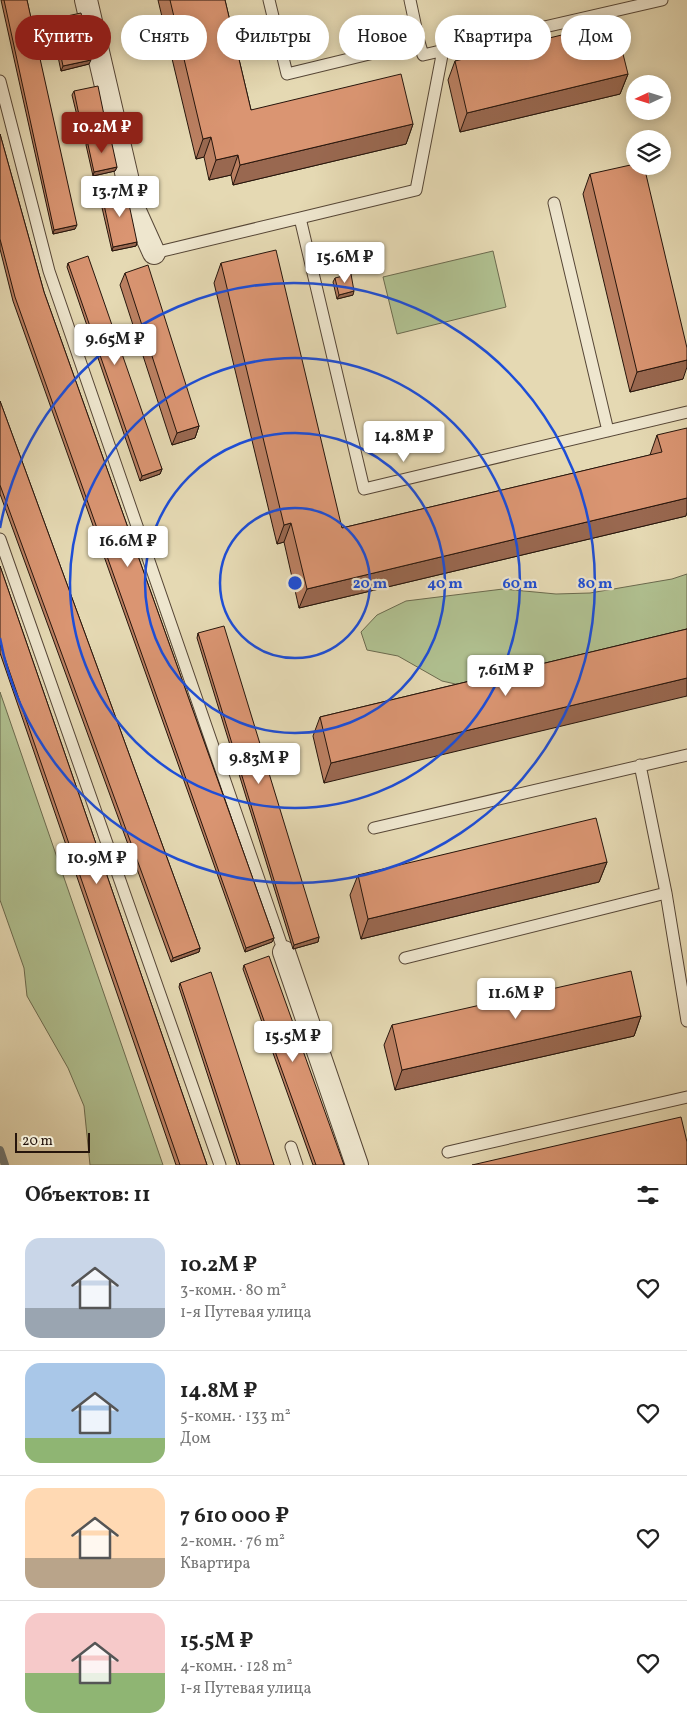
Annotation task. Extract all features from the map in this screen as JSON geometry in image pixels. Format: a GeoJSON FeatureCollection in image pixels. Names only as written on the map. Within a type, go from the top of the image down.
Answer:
{"type":"FeatureCollection","features":[{"type":"Feature","properties":{"kind":"street"},"geometry":{"type":"LineString","coordinates":[[86,0],[135,211],[154,253]]}},
{"type":"Feature","properties":{"kind":"street"},"geometry":{"type":"LineString","coordinates":[[284,952],[357,1165]]}},
{"type":"Feature","properties":{"kind":"lane"},"geometry":{"type":"LineString","coordinates":[[269,0],[287,74],[345,60]]}},
{"type":"Feature","properties":{"kind":"lane"},"geometry":{"type":"LineString","coordinates":[[410,0],[413,15]]}},
{"type":"Feature","properties":{"kind":"lane"},"geometry":{"type":"LineString","coordinates":[[551,25],[662,0]]}},
{"type":"Feature","properties":{"kind":"lane"},"geometry":{"type":"LineString","coordinates":[[154,253],[416,190],[441,60]]}},
{"type":"Feature","properties":{"kind":"lane"},"geometry":{"type":"LineString","coordinates":[[0,82],[49,271],[284,952]]}},
{"type":"Feature","properties":{"kind":"lane"},"geometry":{"type":"LineString","coordinates":[[554,203],[608,431]]}},
{"type":"Feature","properties":{"kind":"lane"},"geometry":{"type":"LineString","coordinates":[[300,218],[364,489],[687,412]]}},
{"type":"Feature","properties":{"kind":"lane"},"geometry":{"type":"LineString","coordinates":[[0,539],[220,1165]]}},
{"type":"Feature","properties":{"kind":"lane"},"geometry":{"type":"LineString","coordinates":[[374,828],[687,755]]}},
{"type":"Feature","properties":{"kind":"lane"},"geometry":{"type":"LineString","coordinates":[[640,765],[666,893],[687,1021]]}},
{"type":"Feature","properties":{"kind":"lane"},"geometry":{"type":"LineString","coordinates":[[405,958],[666,893]]}},
{"type":"Feature","properties":{"kind":"lane"},"geometry":{"type":"LineString","coordinates":[[448,1152],[687,1097]]}},
{"type":"Feature","properties":{"kind":"lane"},"geometry":{"type":"LineString","coordinates":[[291,1146],[297,1165]]}},
{"type":"Feature","properties":{"kind":"green space"},"geometry":{"type":"Polygon","coordinates":[[[493,251],[506,307],[397,334],[383,277],[493,251]]]}},
{"type":"Feature","properties":{"kind":"green space"},"geometry":{"type":"Polygon","coordinates":[[[687,574],[687,642],[469,687],[442,681],[398,656],[367,650],[361,632],[377,615],[406,601],[503,589],[556,594],[590,593],[672,579],[687,574]]]}},
{"type":"Feature","properties":{"kind":"green space"},"geometry":{"type":"Polygon","coordinates":[[[0,692],[163,1165],[90,1165],[84,1106],[68,1068],[27,996],[24,968],[0,900],[0,692]]]}},
{"type":"Feature","properties":{"kind":"building"},"geometry":{"type":"Polygon","coordinates":[[[4,0],[27,0],[30,15],[15,15],[15,51],[4,0]]]}},
{"type":"Feature","properties":{"kind":"building"},"geometry":{"type":"Polygon","coordinates":[[[170,0],[225,0],[229,15],[217,15],[217,60],[239,60],[251,110],[401,74],[413,124],[240,165],[238,155],[216,160],[211,137],[203,139],[184,60],[207,60],[207,15],[174,15],[170,0]]]}},
{"type":"Feature","properties":{"kind":"building"},"geometry":{"type":"Polygon","coordinates":[[[561,35],[561,60],[624,60],[628,74],[467,113],[455,61],[551,60],[551,38],[561,35]]]}},
{"type":"Feature","properties":{"kind":"building"},"geometry":{"type":"Polygon","coordinates":[[[17,60],[40,60],[77,225],[54,230],[17,60]]]}},
{"type":"Feature","properties":{"kind":"building"},"geometry":{"type":"Polygon","coordinates":[[[62,60],[91,60],[63,66],[62,60]]]}},
{"type":"Feature","properties":{"kind":"building"},"geometry":{"type":"Polygon","coordinates":[[[98,86],[104,115],[80,120],[74,91],[98,86]]]}},
{"type":"Feature","properties":{"kind":"building"},"geometry":{"type":"Polygon","coordinates":[[[0,134],[44,292],[274,938],[246,948],[15,297],[0,239],[0,134]]]}},
{"type":"Feature","properties":{"kind":"building"},"geometry":{"type":"Polygon","coordinates":[[[110,135],[117,167],[94,172],[87,140],[110,135]]]}},
{"type":"Feature","properties":{"kind":"building"},"geometry":{"type":"Polygon","coordinates":[[[626,166],[626,175],[646,175],[687,348],[687,360],[637,372],[590,174],[626,166]]]}},
{"type":"Feature","properties":{"kind":"building"},"geometry":{"type":"Polygon","coordinates":[[[126,190],[137,242],[113,247],[102,195],[126,190]]]}},
{"type":"Feature","properties":{"kind":"building"},"geometry":{"type":"Polygon","coordinates":[[[276,250],[342,528],[662,452],[657,435],[687,428],[687,498],[307,589],[291,523],[284,525],[221,263],[276,250]]]}},
{"type":"Feature","properties":{"kind":"building"},"geometry":{"type":"Polygon","coordinates":[[[88,256],[162,469],[142,476],[68,263],[88,256]]]}},
{"type":"Feature","properties":{"kind":"building"},"geometry":{"type":"Polygon","coordinates":[[[148,265],[199,426],[177,433],[125,273],[148,265]]]}},
{"type":"Feature","properties":{"kind":"building"},"geometry":{"type":"Polygon","coordinates":[[[351,274],[354,291],[339,295],[335,278],[351,274]]]}},
{"type":"Feature","properties":{"kind":"building"},"geometry":{"type":"Polygon","coordinates":[[[0,401],[200,948],[173,958],[0,485],[0,401]]]}},
{"type":"Feature","properties":{"kind":"building"},"geometry":{"type":"Polygon","coordinates":[[[0,566],[207,1165],[180,1165],[0,644],[0,566]]]}},
{"type":"Feature","properties":{"kind":"building"},"geometry":{"type":"Polygon","coordinates":[[[224,626],[319,937],[294,945],[198,633],[224,626]]]}},
{"type":"Feature","properties":{"kind":"building"},"geometry":{"type":"Polygon","coordinates":[[[687,629],[687,678],[331,763],[320,717],[687,629]]]}},
{"type":"Feature","properties":{"kind":"building"},"geometry":{"type":"Polygon","coordinates":[[[596,818],[607,862],[368,919],[358,875],[596,818]]]}},
{"type":"Feature","properties":{"kind":"building"},"geometry":{"type":"Polygon","coordinates":[[[269,956],[344,1165],[316,1165],[244,965],[269,956]]]}},
{"type":"Feature","properties":{"kind":"building"},"geometry":{"type":"Polygon","coordinates":[[[631,971],[641,1016],[402,1070],[392,1025],[631,971]]]}},
{"type":"Feature","properties":{"kind":"building"},"geometry":{"type":"Polygon","coordinates":[[[211,972],[274,1165],[240,1165],[180,983],[211,972]]]}},
{"type":"Feature","properties":{"kind":"building"},"geometry":{"type":"Polygon","coordinates":[[[681,1117],[687,1142],[687,1165],[472,1165],[681,1117]]]}},
{"type":"Feature","properties":{"kind":"waterway"},"geometry":{"type":"LineString","coordinates":[[0,1150],[5,1165]]}}]}
